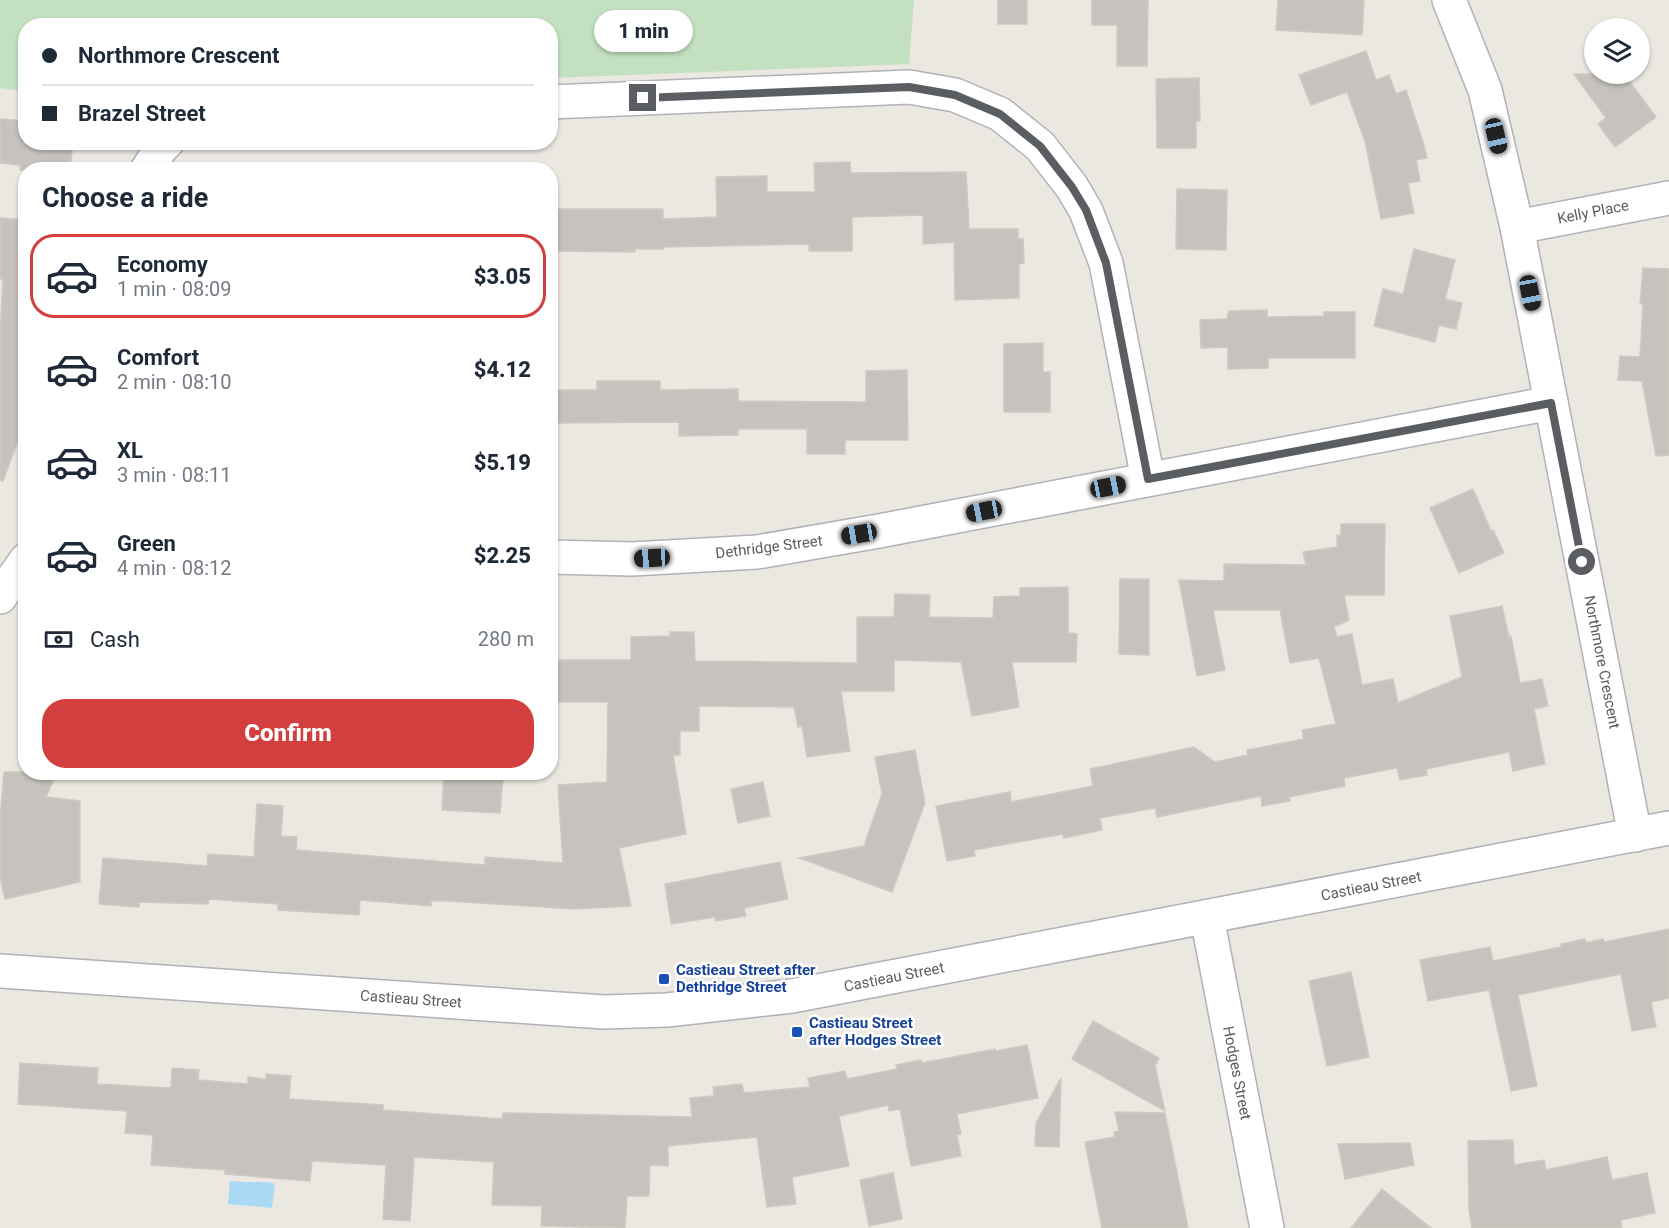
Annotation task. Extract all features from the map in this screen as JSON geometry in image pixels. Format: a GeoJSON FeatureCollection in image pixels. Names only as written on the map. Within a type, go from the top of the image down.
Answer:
{"type":"FeatureCollection","features":[{"type":"Feature","properties":{"kind":"street","name":"Northmore Crescent"},"geometry":{"type":"LineString","coordinates":[[1449,0],[1485,90],[1517,227],[1635,835]]}},
{"type":"Feature","properties":{"kind":"street"},"geometry":{"type":"LineString","coordinates":[[558,102],[909,87],[955,95],[1000,114],[1040,146],[1072,187],[1086,210],[1106,263],[1148,479]]}},
{"type":"Feature","properties":{"kind":"street","name":"Kelly Place"},"geometry":{"type":"LineString","coordinates":[[1517,227],[1669,198]]}},
{"type":"Feature","properties":{"kind":"street","name":"Dethridge Street"},"geometry":{"type":"LineString","coordinates":[[558,557],[632,559],[757,552],[879,531],[1551,403]]}},
{"type":"Feature","properties":{"kind":"street"},"geometry":{"type":"LineString","coordinates":[[0,597],[18,571]]}},
{"type":"Feature","properties":{"kind":"street","name":"Castieau Street"},"geometry":{"type":"LineString","coordinates":[[0,971],[604,1012],[667,1010],[792,996],[1669,828]]}},
{"type":"Feature","properties":{"kind":"street","name":"Hodges Street"},"geometry":{"type":"LineString","coordinates":[[1207,917],[1267,1228]]}},
{"type":"Feature","properties":{"kind":"green space"},"geometry":{"type":"Polygon","coordinates":[[[0,0],[914,0],[909,64],[558,78],[558,18],[18,18],[18,90],[0,88],[0,0]]]}},
{"type":"Feature","properties":{"kind":"water"},"geometry":{"type":"Polygon","coordinates":[[[230,1181],[275,1183],[272,1208],[228,1204],[230,1181]]]}},
{"type":"Feature","properties":{"kind":"building"},"geometry":{"type":"Polygon","coordinates":[[[998,0],[1027,0],[1027,24],[998,24],[998,0]]]}},
{"type":"Feature","properties":{"kind":"building"},"geometry":{"type":"Polygon","coordinates":[[[1092,0],[1148,0],[1147,66],[1117,66],[1117,25],[1092,25],[1092,0]]]}},
{"type":"Feature","properties":{"kind":"building"},"geometry":{"type":"Polygon","coordinates":[[[1278,0],[1364,0],[1362,35],[1276,30],[1278,0]]]}},
{"type":"Feature","properties":{"kind":"building"},"geometry":{"type":"Polygon","coordinates":[[[1366,51],[1376,80],[1389,75],[1396,94],[1406,90],[1423,142],[1427,158],[1416,160],[1420,181],[1408,183],[1414,213],[1381,219],[1365,141],[1347,92],[1311,105],[1299,75],[1366,51]]]}},
{"type":"Feature","properties":{"kind":"building"},"geometry":{"type":"Polygon","coordinates":[[[1574,74],[1584,74],[1584,84],[1631,84],[1656,117],[1615,147],[1598,124],[1606,118],[1574,74]]]}},
{"type":"Feature","properties":{"kind":"building"},"geometry":{"type":"Polygon","coordinates":[[[1199,78],[1200,121],[1196,121],[1196,148],[1157,148],[1156,79],[1199,78]]]}},
{"type":"Feature","properties":{"kind":"building"},"geometry":{"type":"Polygon","coordinates":[[[0,119],[18,120],[18,150],[72,150],[71,162],[18,162],[18,165],[0,163],[0,119]]]}},
{"type":"Feature","properties":{"kind":"building"},"geometry":{"type":"Polygon","coordinates":[[[850,162],[851,173],[966,172],[969,229],[1018,229],[1018,239],[1023,239],[1024,263],[1019,264],[1019,298],[955,300],[954,242],[923,244],[923,215],[852,217],[852,251],[809,251],[809,244],[663,247],[663,249],[635,249],[635,252],[558,251],[558,209],[663,209],[663,219],[717,217],[716,177],[767,176],[767,192],[815,192],[814,163],[850,162]]]}},
{"type":"Feature","properties":{"kind":"building"},"geometry":{"type":"Polygon","coordinates":[[[1177,189],[1227,190],[1226,250],[1176,249],[1177,189]]]}},
{"type":"Feature","properties":{"kind":"building"},"geometry":{"type":"Polygon","coordinates":[[[0,218],[18,219],[18,441],[3,481],[0,480],[0,334],[3,279],[0,279],[0,218]]]}},
{"type":"Feature","properties":{"kind":"building"},"geometry":{"type":"Polygon","coordinates":[[[1414,249],[1455,260],[1445,299],[1462,303],[1456,329],[1439,325],[1435,342],[1374,326],[1383,289],[1403,294],[1414,249]]]}},
{"type":"Feature","properties":{"kind":"building"},"geometry":{"type":"Polygon","coordinates":[[[1643,268],[1669,269],[1669,455],[1656,456],[1642,381],[1618,380],[1620,356],[1640,357],[1643,268]]]}},
{"type":"Feature","properties":{"kind":"building"},"geometry":{"type":"Polygon","coordinates":[[[1267,310],[1267,317],[1324,316],[1324,312],[1355,312],[1355,358],[1268,358],[1268,368],[1228,369],[1228,347],[1201,348],[1200,320],[1227,319],[1229,311],[1267,310]]]}},
{"type":"Feature","properties":{"kind":"building"},"geometry":{"type":"Polygon","coordinates":[[[1043,343],[1043,372],[1050,372],[1050,412],[1004,412],[1004,344],[1043,343]]]}},
{"type":"Feature","properties":{"kind":"building"},"geometry":{"type":"Polygon","coordinates":[[[907,370],[908,440],[845,440],[845,454],[807,454],[807,429],[738,429],[738,435],[679,436],[679,422],[558,423],[558,390],[597,390],[597,381],[660,381],[660,390],[738,389],[738,401],[866,402],[866,371],[907,370]]]}},
{"type":"Feature","properties":{"kind":"building"},"geometry":{"type":"Polygon","coordinates":[[[1473,489],[1491,531],[1493,530],[1504,553],[1459,573],[1430,508],[1473,489]]]}},
{"type":"Feature","properties":{"kind":"building"},"geometry":{"type":"Polygon","coordinates":[[[1341,524],[1385,524],[1384,595],[1344,595],[1349,620],[1334,627],[1337,637],[1352,634],[1362,685],[1393,679],[1398,703],[1462,677],[1450,616],[1502,606],[1509,637],[1511,636],[1520,683],[1542,679],[1548,706],[1534,709],[1545,764],[1513,771],[1509,752],[1426,769],[1427,775],[1400,780],[1397,768],[1344,778],[1345,786],[1289,797],[1290,801],[1262,806],[1261,796],[1157,817],[1155,808],[1100,818],[1102,830],[1064,838],[1063,834],[974,850],[975,856],[947,861],[936,806],[1010,792],[1011,802],[1093,786],[1090,769],[1194,747],[1215,762],[1248,755],[1247,750],[1304,739],[1302,730],[1336,724],[1319,658],[1290,663],[1280,610],[1213,610],[1225,670],[1197,676],[1179,580],[1224,581],[1224,564],[1306,565],[1303,552],[1337,547],[1337,535],[1341,535],[1341,524]]]}},
{"type":"Feature","properties":{"kind":"building"},"geometry":{"type":"Polygon","coordinates":[[[1120,579],[1149,579],[1149,655],[1119,654],[1120,579]]]}},
{"type":"Feature","properties":{"kind":"building"},"geometry":{"type":"Polygon","coordinates":[[[1068,587],[1068,633],[1077,634],[1076,662],[1012,662],[1019,707],[972,716],[961,662],[894,660],[894,691],[841,691],[850,751],[807,757],[802,726],[798,727],[794,707],[699,706],[699,731],[680,731],[680,755],[673,755],[686,834],[619,848],[631,906],[573,909],[431,901],[431,906],[360,900],[359,915],[278,910],[278,904],[209,899],[208,904],[139,902],[139,907],[99,904],[103,858],[207,866],[208,854],[254,857],[257,804],[283,806],[281,836],[297,837],[296,850],[485,865],[485,857],[563,863],[558,785],[607,782],[608,702],[558,702],[558,660],[631,660],[631,637],[670,636],[670,632],[694,632],[695,661],[857,663],[857,617],[894,617],[895,594],[930,595],[929,617],[993,618],[994,597],[1020,596],[1020,588],[1068,587]]]}},
{"type":"Feature","properties":{"kind":"building"},"geometry":{"type":"Polygon","coordinates":[[[915,750],[925,803],[892,892],[799,858],[864,846],[882,794],[875,757],[915,750]]]}},
{"type":"Feature","properties":{"kind":"building"},"geometry":{"type":"Polygon","coordinates":[[[4,772],[18,772],[18,780],[53,780],[46,797],[80,801],[80,882],[5,899],[0,876],[0,819],[4,772]]]}},
{"type":"Feature","properties":{"kind":"building"},"geometry":{"type":"Polygon","coordinates":[[[444,780],[503,780],[500,813],[442,810],[444,780]]]}},
{"type":"Feature","properties":{"kind":"building"},"geometry":{"type":"Polygon","coordinates":[[[763,782],[770,816],[738,823],[731,789],[763,782]]]}},
{"type":"Feature","properties":{"kind":"building"},"geometry":{"type":"Polygon","coordinates":[[[780,862],[788,899],[744,908],[746,916],[716,921],[715,917],[671,924],[665,884],[780,862]]]}},
{"type":"Feature","properties":{"kind":"building"},"geometry":{"type":"Polygon","coordinates":[[[1669,929],[1669,998],[1651,1002],[1656,1027],[1632,1031],[1621,974],[1518,995],[1537,1086],[1511,1091],[1489,990],[1428,1001],[1420,960],[1490,947],[1493,961],[1561,947],[1561,944],[1585,939],[1586,943],[1603,939],[1604,942],[1669,929]]]}},
{"type":"Feature","properties":{"kind":"building"},"geometry":{"type":"Polygon","coordinates":[[[1351,972],[1369,1057],[1327,1066],[1309,981],[1351,972]]]}},
{"type":"Feature","properties":{"kind":"building"},"geometry":{"type":"Polygon","coordinates":[[[1093,1021],[1159,1058],[1155,1066],[1165,1111],[1072,1059],[1093,1021]]]}},
{"type":"Feature","properties":{"kind":"building"},"geometry":{"type":"Polygon","coordinates":[[[1027,1045],[1038,1098],[957,1114],[961,1134],[957,1135],[961,1156],[911,1166],[900,1109],[889,1111],[888,1105],[839,1116],[849,1166],[792,1177],[796,1204],[767,1207],[757,1137],[668,1146],[668,1166],[650,1165],[649,1196],[627,1196],[625,1228],[541,1226],[542,1206],[492,1205],[494,1162],[414,1157],[410,1221],[383,1219],[386,1165],[312,1161],[310,1181],[225,1174],[225,1170],[151,1165],[153,1135],[125,1133],[127,1111],[18,1104],[20,1063],[98,1068],[97,1084],[171,1088],[172,1068],[199,1070],[198,1080],[248,1084],[248,1077],[266,1079],[266,1074],[291,1076],[289,1099],[383,1105],[383,1110],[502,1119],[503,1113],[692,1117],[690,1098],[714,1096],[713,1087],[742,1084],[744,1093],[810,1087],[808,1078],[845,1071],[847,1079],[897,1069],[896,1065],[921,1060],[922,1063],[1027,1045]]]}},
{"type":"Feature","properties":{"kind":"building"},"geometry":{"type":"Polygon","coordinates":[[[1061,1078],[1059,1147],[1035,1146],[1036,1123],[1061,1078]]]}},
{"type":"Feature","properties":{"kind":"building"},"geometry":{"type":"Polygon","coordinates":[[[1115,1112],[1165,1113],[1188,1228],[1102,1228],[1085,1142],[1115,1137],[1114,1132],[1119,1131],[1115,1112]]]}},
{"type":"Feature","properties":{"kind":"building"},"geometry":{"type":"Polygon","coordinates":[[[1513,1140],[1514,1165],[1544,1160],[1546,1170],[1607,1157],[1612,1180],[1647,1173],[1655,1213],[1621,1220],[1622,1228],[1472,1228],[1469,1210],[1468,1141],[1513,1140]]]}},
{"type":"Feature","properties":{"kind":"building"},"geometry":{"type":"Polygon","coordinates":[[[1410,1143],[1414,1165],[1345,1179],[1338,1144],[1410,1143]]]}},
{"type":"Feature","properties":{"kind":"building"},"geometry":{"type":"Polygon","coordinates":[[[893,1173],[902,1219],[869,1226],[860,1180],[893,1173]]]}},
{"type":"Feature","properties":{"kind":"building"},"geometry":{"type":"Polygon","coordinates":[[[1382,1189],[1431,1228],[1351,1228],[1382,1189]]]}},
{"type":"Feature","properties":{"kind":"place","name":"Castieau Street after Dethridge Street"},"geometry":{"type":"Point","coordinates":[664,979]}},
{"type":"Feature","properties":{"kind":"place","name":"Castieau Street after Hodges Street"},"geometry":{"type":"Point","coordinates":[797,1032]}},
{"type":"Feature","properties":{"kind":"route"},"geometry":{"type":"LineString","coordinates":[[643,98],[909,87],[955,95],[1000,114],[1040,146],[1072,187],[1086,210],[1106,263],[1148,479],[1551,403],[1582,562]]}}]}
